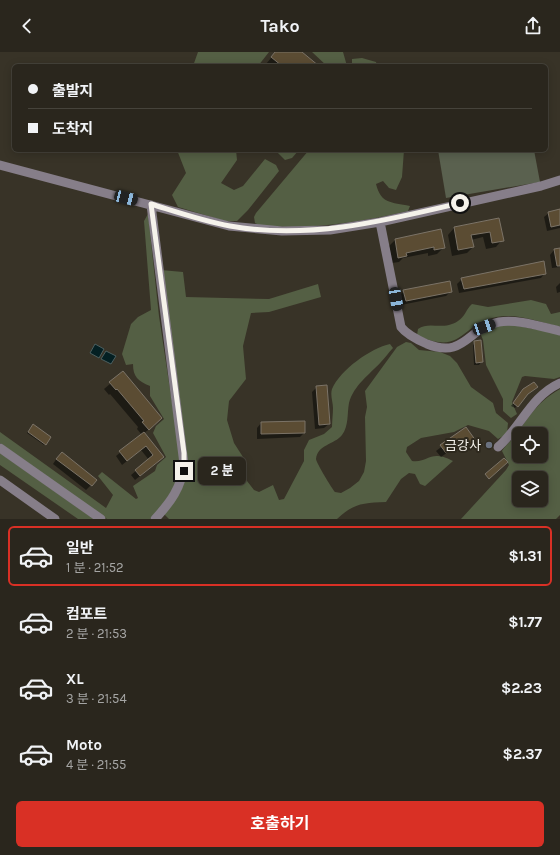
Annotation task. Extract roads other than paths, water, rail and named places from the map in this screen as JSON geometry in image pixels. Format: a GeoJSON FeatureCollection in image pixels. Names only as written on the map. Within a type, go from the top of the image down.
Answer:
{"type":"FeatureCollection","features":[{"type":"Feature","properties":{"kind":"street"},"geometry":{"type":"LineString","coordinates":[[0,166],[151,204],[229,226],[282,231],[330,230],[380,222],[540,186],[560,180]]}},
{"type":"Feature","properties":{"kind":"street"},"geometry":{"type":"LineString","coordinates":[[151,204],[184,464],[176,493],[155,519]]}},
{"type":"Feature","properties":{"kind":"street"},"geometry":{"type":"LineString","coordinates":[[380,222],[401,327],[404,332],[422,342],[446,348],[461,345],[475,332],[497,323],[516,322],[560,331]]}},
{"type":"Feature","properties":{"kind":"street"},"geometry":{"type":"LineString","coordinates":[[498,447],[508,438],[534,401],[551,387],[560,383]]}},
{"type":"Feature","properties":{"kind":"street"},"geometry":{"type":"LineString","coordinates":[[0,448],[101,519]]}},
{"type":"Feature","properties":{"kind":"street"},"geometry":{"type":"LineString","coordinates":[[0,480],[55,519]]}},
{"type":"Feature","properties":{"kind":"water"},"geometry":{"type":"Polygon","coordinates":[[[95,344],[104,349],[99,358],[90,353],[95,344]]]}},
{"type":"Feature","properties":{"kind":"water"},"geometry":{"type":"Polygon","coordinates":[[[106,351],[116,356],[111,364],[101,359],[106,351]]]}},
{"type":"Feature","properties":{"kind":"place","name":"금강사"},"geometry":{"type":"Point","coordinates":[489,445]}}]}
